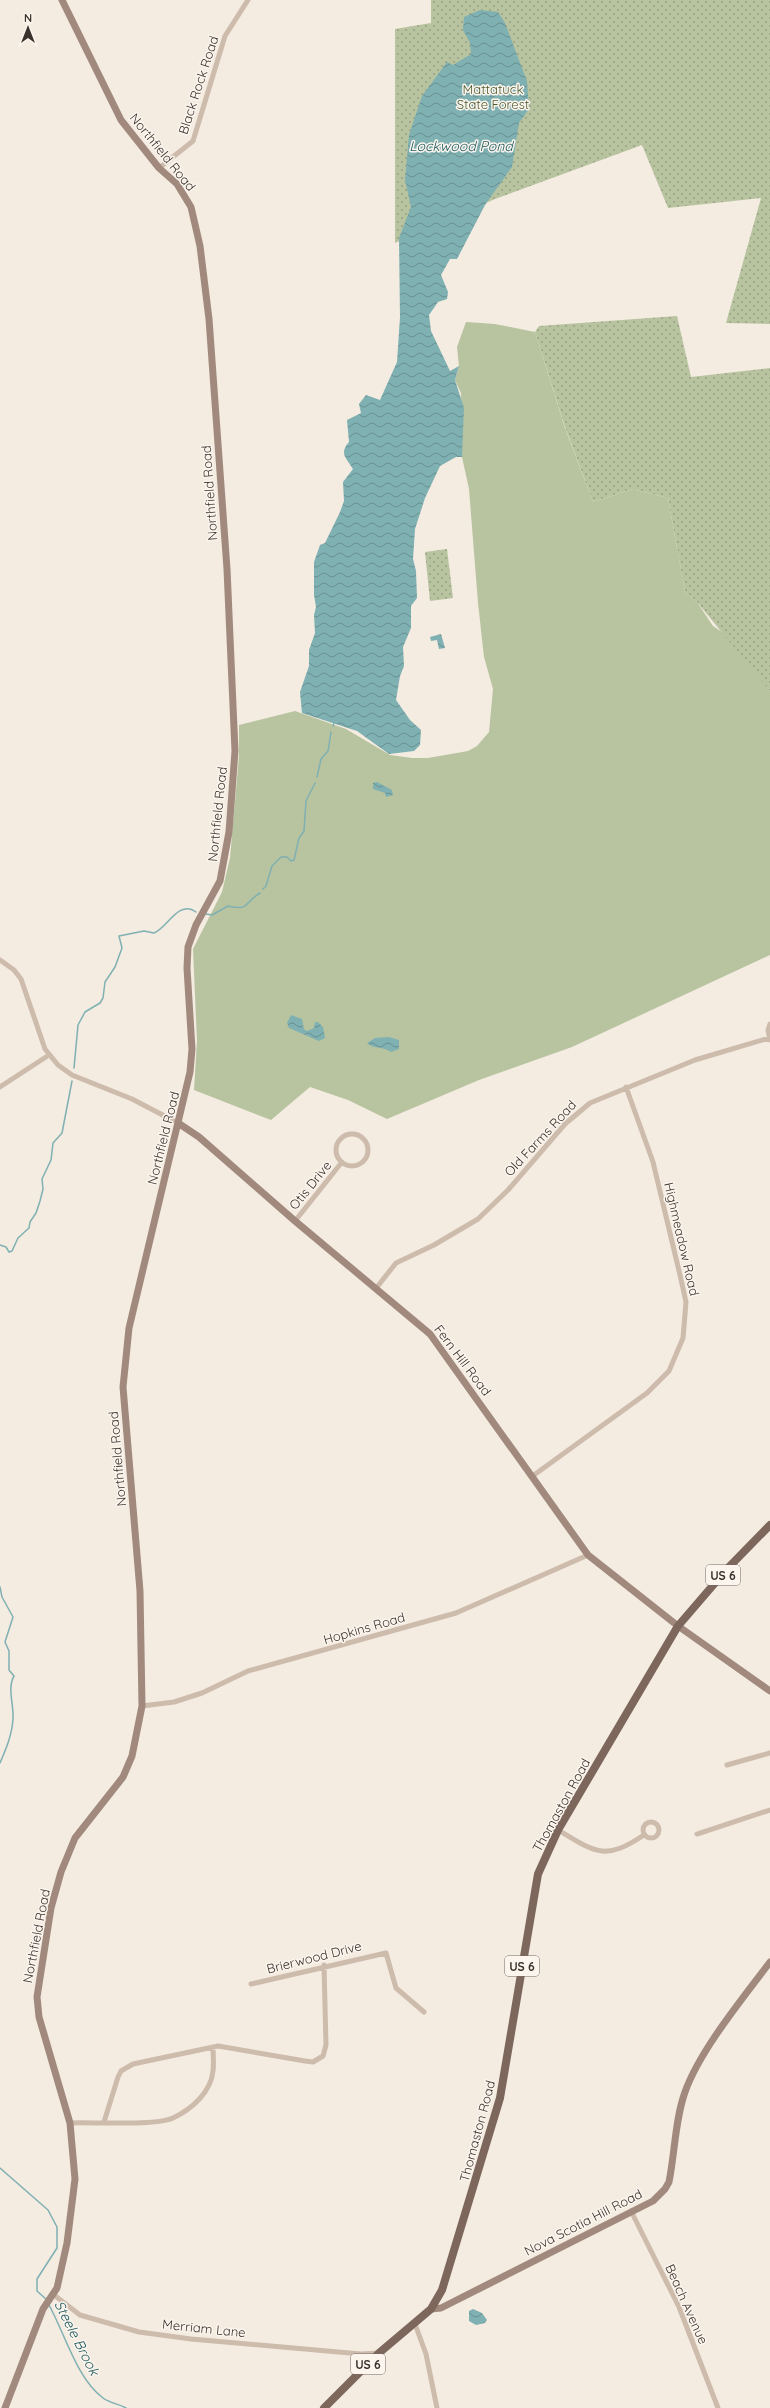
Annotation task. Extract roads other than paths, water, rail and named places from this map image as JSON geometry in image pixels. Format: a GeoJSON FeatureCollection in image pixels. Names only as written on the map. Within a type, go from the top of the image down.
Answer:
{"type":"FeatureCollection","features":[{"type":"Feature","properties":{"kind":"main road","name":"Thomaston Road"},"geometry":{"type":"LineString","coordinates":[[415,2324],[431,2309],[442,2290],[500,2098],[538,1874],[558,1830],[678,1626],[727,1569],[770,1525]]}},
{"type":"Feature","properties":{"kind":"main road","name":"US 6"},"geometry":{"type":"LineString","coordinates":[[324,2408],[379,2353],[415,2324]]}},
{"type":"Feature","properties":{"kind":"street","name":"Northfield Road"},"geometry":{"type":"LineString","coordinates":[[5,2408],[50,2299],[66,2254],[75,2178],[70,2123],[39,2017],[37,1997],[51,1908],[61,1872],[75,1838],[123,1777],[132,1756],[142,1706],[140,1595],[123,1387],[129,1328],[192,1062],[186,968],[188,947],[196,925],[220,881],[229,832],[235,751],[227,568],[209,319],[200,246],[190,207],[183,192],[159,168],[122,120],[62,0]]}},
{"type":"Feature","properties":{"kind":"street","name":"Black Rock Road"},"geometry":{"type":"LineString","coordinates":[[159,168],[193,142],[225,36],[248,0]]}},
{"type":"Feature","properties":{"kind":"street"},"geometry":{"type":"LineString","coordinates":[[0,960],[21,979],[49,1054],[58,1065],[72,1075],[138,1102],[178,1123]]}},
{"type":"Feature","properties":{"kind":"street","name":"Old Farms Road"},"geometry":{"type":"LineString","coordinates":[[376,1287],[396,1263],[440,1242],[478,1219],[508,1190],[578,1111],[604,1095],[626,1086],[696,1060],[769,1039],[770,1024]]}},
{"type":"Feature","properties":{"kind":"street"},"geometry":{"type":"LineString","coordinates":[[0,1087],[49,1054]]}},
{"type":"Feature","properties":{"kind":"street","name":"Highmeadow Road"},"geometry":{"type":"LineString","coordinates":[[534,1475],[647,1393],[669,1371],[683,1338],[686,1302],[680,1275],[653,1162],[626,1086]]}},
{"type":"Feature","properties":{"kind":"street","name":"Fern Hill Road"},"geometry":{"type":"LineString","coordinates":[[178,1123],[199,1137],[295,1221],[376,1287],[430,1334],[534,1475],[558,1515],[588,1555],[678,1626],[770,1691]]}},
{"type":"Feature","properties":{"kind":"street","name":"Otis Drive"},"geometry":{"type":"LineString","coordinates":[[350,1134],[361,1137],[367,1147],[365,1159],[355,1165],[342,1162],[336,1152],[339,1141],[350,1134]]}},
{"type":"Feature","properties":{"kind":"street","name":"Otis Drive"},"geometry":{"type":"LineString","coordinates":[[295,1221],[342,1162]]}},
{"type":"Feature","properties":{"kind":"street","name":"Hopkins Road"},"geometry":{"type":"LineString","coordinates":[[142,1706],[174,1702],[202,1693],[248,1671],[456,1613],[588,1555]]}},
{"type":"Feature","properties":{"kind":"street"},"geometry":{"type":"LineString","coordinates":[[727,1765],[770,1753]]}},
{"type":"Feature","properties":{"kind":"street"},"geometry":{"type":"LineString","coordinates":[[697,1834],[770,1810]]}},
{"type":"Feature","properties":{"kind":"street"},"geometry":{"type":"LineString","coordinates":[[558,1830],[581,1844],[602,1852],[620,1850],[644,1834]]}},
{"type":"Feature","properties":{"kind":"street","name":"Brierwood Drive"},"geometry":{"type":"LineString","coordinates":[[251,1984],[382,1952],[388,1956],[396,1988],[424,2012]]}},
{"type":"Feature","properties":{"kind":"street","name":"Nova Scotia Hill Road"},"geometry":{"type":"LineString","coordinates":[[431,2309],[441,2308],[652,2201],[665,2189],[670,2182],[679,2114],[686,2091],[705,2055],[729,2017],[770,1962]]}},
{"type":"Feature","properties":{"kind":"street"},"geometry":{"type":"LineString","coordinates":[[104,2122],[118,2077],[127,2067],[213,2047],[226,2046],[313,2062],[323,2056],[326,2045],[324,1965]]}},
{"type":"Feature","properties":{"kind":"street"},"geometry":{"type":"LineString","coordinates":[[70,2123],[146,2122],[173,2119],[199,2100],[208,2089],[213,2072],[213,2047]]}},
{"type":"Feature","properties":{"kind":"street","name":"Beach Avenue"},"geometry":{"type":"LineString","coordinates":[[631,2211],[679,2307],[718,2408]]}},
{"type":"Feature","properties":{"kind":"street","name":"Merriam Lane"},"geometry":{"type":"LineString","coordinates":[[50,2299],[80,2315],[139,2332],[191,2339],[361,2354],[379,2353]]}},
{"type":"Feature","properties":{"kind":"street"},"geometry":{"type":"LineString","coordinates":[[415,2324],[426,2354],[438,2408]]}},
{"type":"Feature","properties":{"kind":"street"},"geometry":{"type":"LineString","coordinates":[[361,2354],[363,2369]]}},
{"type":"Feature","properties":{"kind":"water","name":"Lockwood Pond"},"geometry":{"type":"Polygon","coordinates":[[[480,10],[498,12],[505,23],[527,81],[529,109],[519,123],[512,167],[485,205],[457,259],[450,259],[441,275],[448,292],[447,299],[438,302],[429,315],[431,331],[450,371],[459,366],[455,380],[464,408],[462,457],[456,457],[440,466],[425,498],[415,529],[413,559],[416,571],[417,598],[411,606],[411,628],[403,647],[404,666],[400,676],[396,700],[410,720],[421,730],[420,745],[414,751],[389,754],[357,731],[302,713],[300,692],[309,666],[309,650],[315,633],[314,615],[316,607],[314,595],[314,562],[320,545],[325,543],[340,512],[344,501],[343,482],[353,469],[346,459],[344,452],[344,449],[349,442],[347,420],[361,413],[359,404],[366,395],[380,400],[397,362],[400,317],[399,238],[411,207],[405,180],[409,135],[422,96],[447,62],[453,65],[471,54],[470,43],[463,30],[464,17],[480,10]]]}},
{"type":"Feature","properties":{"kind":"water"},"geometry":{"type":"Polygon","coordinates":[[[441,634],[445,648],[439,649],[437,640],[431,641],[430,637],[441,634]]]}},
{"type":"Feature","properties":{"kind":"water"},"geometry":{"type":"Polygon","coordinates":[[[377,782],[392,790],[393,795],[386,797],[385,793],[373,789],[373,783],[377,782]]]}},
{"type":"Feature","properties":{"kind":"water"},"geometry":{"type":"Polygon","coordinates":[[[291,1015],[302,1019],[304,1029],[307,1031],[314,1028],[315,1022],[318,1022],[323,1027],[325,1038],[319,1041],[289,1028],[287,1023],[291,1015]]]}},
{"type":"Feature","properties":{"kind":"water"},"geometry":{"type":"Polygon","coordinates":[[[389,1037],[399,1040],[399,1049],[391,1052],[367,1043],[375,1038],[389,1037]]]}},
{"type":"Feature","properties":{"kind":"water"},"geometry":{"type":"Polygon","coordinates":[[[473,2309],[482,2313],[487,2320],[485,2323],[476,2325],[469,2321],[469,2311],[473,2309]]]}},
{"type":"Feature","properties":{"kind":"waterway"},"geometry":{"type":"LineString","coordinates":[[317,777],[321,759],[328,751],[331,732]]}},
{"type":"Feature","properties":{"kind":"waterway"},"geometry":{"type":"LineString","coordinates":[[263,889],[266,886],[272,866],[281,857],[287,857],[291,861],[294,860],[299,838],[304,831],[306,801],[315,783]]}},
{"type":"Feature","properties":{"kind":"waterway"},"geometry":{"type":"LineString","coordinates":[[206,914],[212,915],[228,906],[240,908],[246,906],[260,893]]}},
{"type":"Feature","properties":{"kind":"waterway"},"geometry":{"type":"LineString","coordinates":[[74,1068],[78,1025],[85,1012],[100,1003],[103,998],[105,982],[115,967],[122,948],[119,936],[144,931],[154,933],[184,909],[190,909],[196,912]]}},
{"type":"Feature","properties":{"kind":"waterway"},"geometry":{"type":"LineString","coordinates":[[0,1245],[6,1247],[9,1252],[12,1251],[18,1238],[29,1228],[30,1222],[36,1213],[43,1189],[42,1179],[51,1160],[53,1143],[62,1133],[72,1081]]}},
{"type":"Feature","properties":{"kind":"waterway"},"geometry":{"type":"LineString","coordinates":[[0,1587],[2,1597],[13,1617],[5,1642],[9,1651],[9,1670],[14,1676],[11,1686],[13,1714],[12,1725],[8,1742],[0,1763]]}},
{"type":"Feature","properties":{"kind":"waterway","name":"Steele Brook"},"geometry":{"type":"LineString","coordinates":[[0,2168],[48,2210],[57,2227],[57,2248],[37,2279],[37,2291],[47,2300]]}},
{"type":"Feature","properties":{"kind":"waterway","name":"Steele Brook"},"geometry":{"type":"LineString","coordinates":[[49,2305],[72,2355],[86,2380],[103,2398],[126,2408]]}},
{"type":"Feature","properties":{"kind":"park label","name":"Mattatuck State Forest"},"geometry":{"type":"Point","coordinates":[493,96]}}]}
